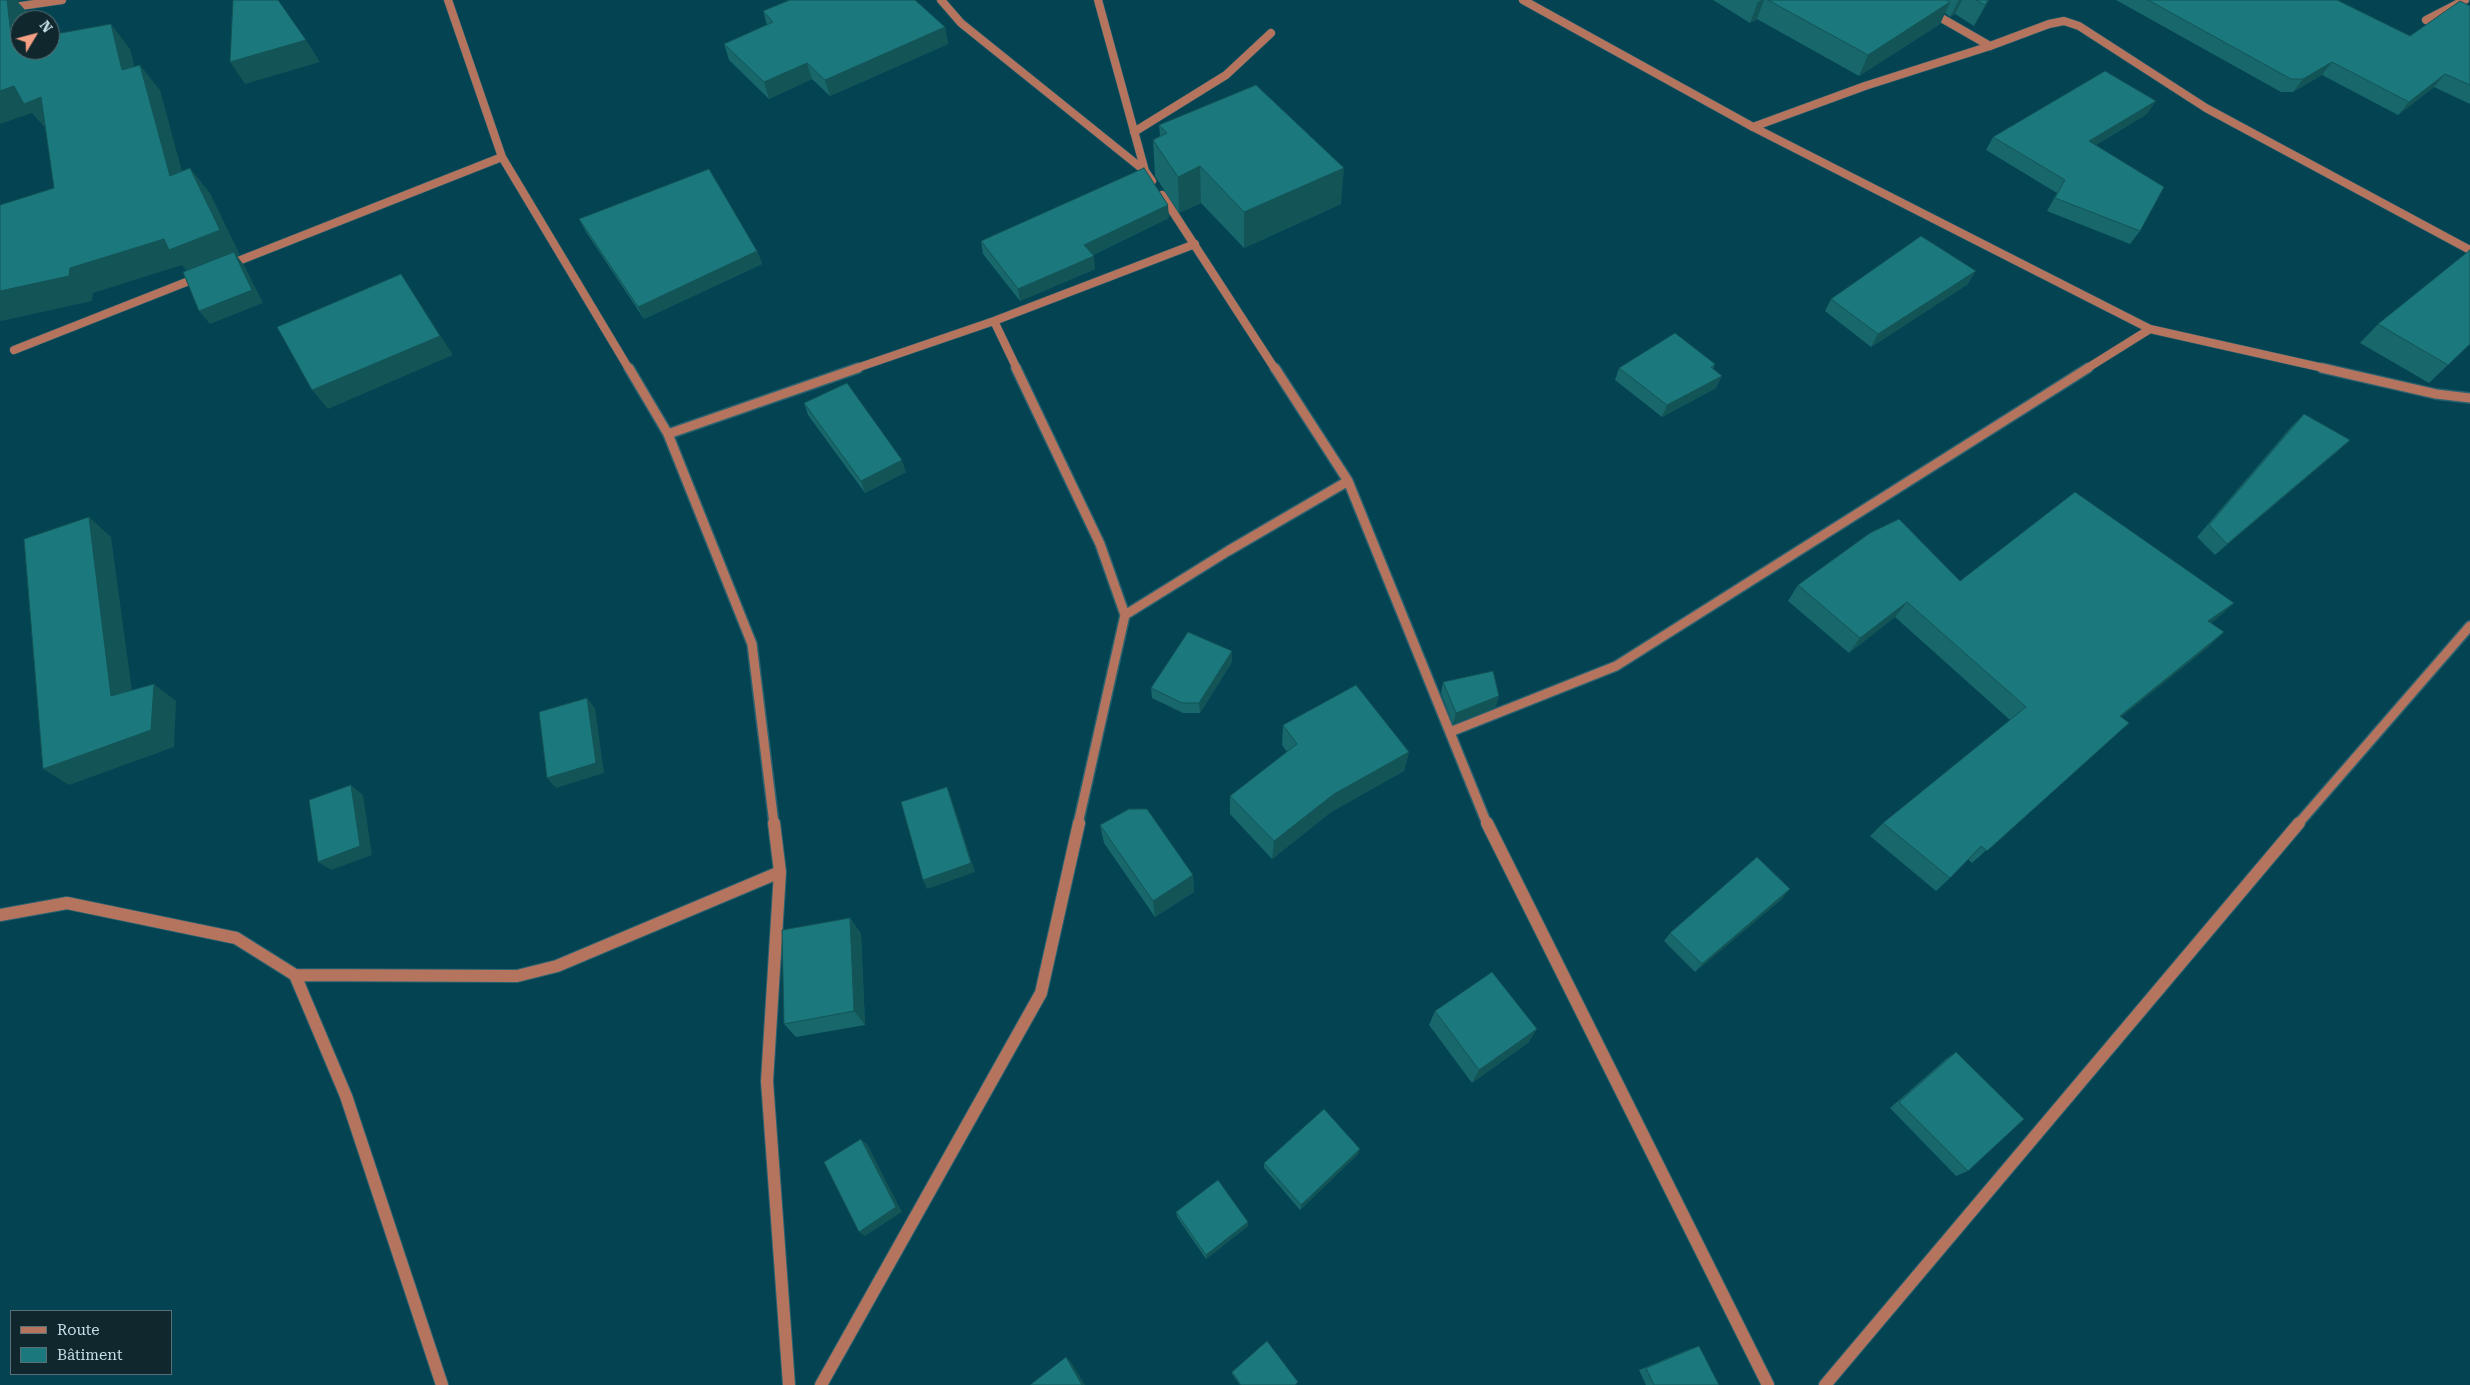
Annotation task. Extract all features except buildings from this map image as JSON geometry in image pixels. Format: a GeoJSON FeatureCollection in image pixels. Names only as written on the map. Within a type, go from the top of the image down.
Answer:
{"type":"FeatureCollection","features":[{"type":"Feature","properties":{"kind":"street"},"geometry":{"type":"LineString","coordinates":[[0,10],[62,0]]}},
{"type":"Feature","properties":{"kind":"street"},"geometry":{"type":"LineString","coordinates":[[448,0],[502,157],[668,434],[752,644],[780,872],[767,1081],[789,1385]]}},
{"type":"Feature","properties":{"kind":"street"},"geometry":{"type":"LineString","coordinates":[[941,0],[961,23],[1146,171]]}},
{"type":"Feature","properties":{"kind":"street"},"geometry":{"type":"LineString","coordinates":[[1098,0],[1146,171],[1348,481],[1495,843],[1768,1385]]}},
{"type":"Feature","properties":{"kind":"street"},"geometry":{"type":"LineString","coordinates":[[1523,0],[1753,127],[2150,329],[2436,394],[2470,398]]}},
{"type":"Feature","properties":{"kind":"street"},"geometry":{"type":"LineString","coordinates":[[1910,0],[1990,46]]}},
{"type":"Feature","properties":{"kind":"street"},"geometry":{"type":"LineString","coordinates":[[2426,20],[2465,0]]}},
{"type":"Feature","properties":{"kind":"street"},"geometry":{"type":"LineString","coordinates":[[1753,127],[1865,86],[1990,46],[2049,24],[2064,21],[2079,26],[2206,108],[2470,250]]}},
{"type":"Feature","properties":{"kind":"street"},"geometry":{"type":"LineString","coordinates":[[1134,132],[1226,75],[1271,33]]}},
{"type":"Feature","properties":{"kind":"street"},"geometry":{"type":"LineString","coordinates":[[216,270],[502,157]]}},
{"type":"Feature","properties":{"kind":"street"},"geometry":{"type":"LineString","coordinates":[[668,434],[994,321],[1195,244]]}},
{"type":"Feature","properties":{"kind":"street"},"geometry":{"type":"LineString","coordinates":[[14,350],[207,274]]}},
{"type":"Feature","properties":{"kind":"street"},"geometry":{"type":"LineString","coordinates":[[821,1385],[1041,992],[1124,616],[1100,544],[994,321]]}},
{"type":"Feature","properties":{"kind":"street"},"geometry":{"type":"LineString","coordinates":[[1450,732],[1616,666],[1709,610],[2150,329]]}},
{"type":"Feature","properties":{"kind":"street"},"geometry":{"type":"LineString","coordinates":[[1124,616],[1228,551],[1348,481]]}},
{"type":"Feature","properties":{"kind":"street"},"geometry":{"type":"LineString","coordinates":[[1825,1385],[2285,840],[2470,626]]}},
{"type":"Feature","properties":{"kind":"street"},"geometry":{"type":"LineString","coordinates":[[0,916],[67,903],[236,938],[294,975],[516,976],[557,966],[780,872]]}},
{"type":"Feature","properties":{"kind":"street"},"geometry":{"type":"LineString","coordinates":[[294,975],[346,1096],[442,1385]]}}]}
